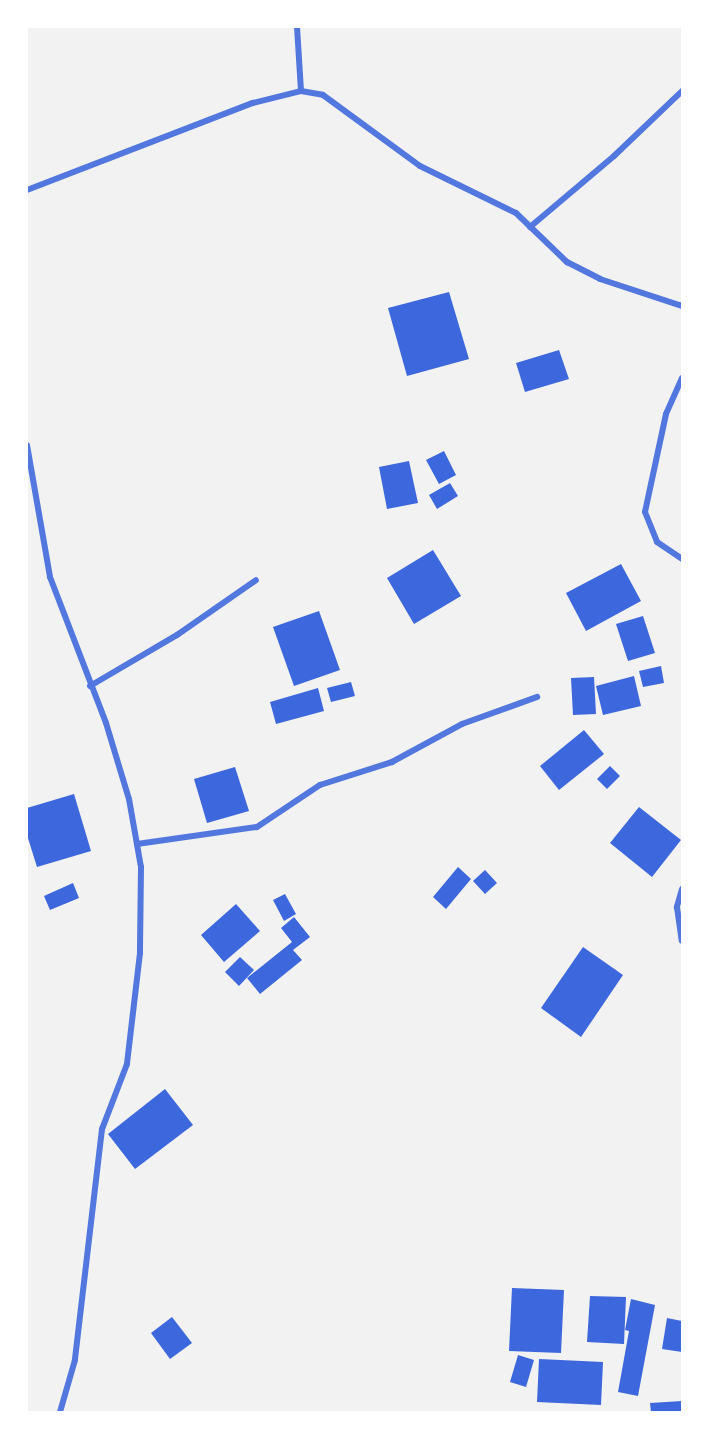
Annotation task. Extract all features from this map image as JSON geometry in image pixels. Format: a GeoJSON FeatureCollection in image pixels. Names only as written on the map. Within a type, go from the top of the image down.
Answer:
{"type":"FeatureCollection","features":[{"type":"Feature","properties":{"kind":"street"},"geometry":{"type":"LineString","coordinates":[[297,27],[301,91]]}},
{"type":"Feature","properties":{"kind":"street"},"geometry":{"type":"LineString","coordinates":[[27,190],[254,103],[301,91],[323,95],[420,165],[516,213],[567,262],[600,279],[682,306]]}},
{"type":"Feature","properties":{"kind":"street"},"geometry":{"type":"LineString","coordinates":[[530,228],[614,156],[682,91]]}},
{"type":"Feature","properties":{"kind":"street"},"geometry":{"type":"LineString","coordinates":[[682,378],[666,414],[645,512],[657,542],[682,559]]}},
{"type":"Feature","properties":{"kind":"street"},"geometry":{"type":"LineString","coordinates":[[27,445],[50,578],[129,798],[141,867],[140,953],[127,1064],[102,1130],[75,1360],[60,1412]]}},
{"type":"Feature","properties":{"kind":"street"},"geometry":{"type":"LineString","coordinates":[[90,686],[177,635],[256,580]]}},
{"type":"Feature","properties":{"kind":"street"},"geometry":{"type":"LineString","coordinates":[[137,844],[257,827],[320,785],[392,762],[462,724],[537,697]]}},
{"type":"Feature","properties":{"kind":"street"},"geometry":{"type":"LineString","coordinates":[[682,889],[677,907],[682,942]]}},
{"type":"Feature","properties":{"kind":"building"},"geometry":{"type":"Polygon","coordinates":[[[449,292],[469,359],[407,376],[388,308],[449,292]]]}},
{"type":"Feature","properties":{"kind":"building"},"geometry":{"type":"Polygon","coordinates":[[[559,350],[569,379],[525,392],[516,363],[559,350]]]}},
{"type":"Feature","properties":{"kind":"building"},"geometry":{"type":"Polygon","coordinates":[[[444,451],[456,475],[439,484],[426,460],[444,451]]]}},
{"type":"Feature","properties":{"kind":"building"},"geometry":{"type":"Polygon","coordinates":[[[409,461],[418,503],[387,509],[379,467],[409,461]]]}},
{"type":"Feature","properties":{"kind":"building"},"geometry":{"type":"Polygon","coordinates":[[[450,483],[458,496],[437,509],[429,495],[450,483]]]}},
{"type":"Feature","properties":{"kind":"building"},"geometry":{"type":"Polygon","coordinates":[[[433,550],[461,596],[414,624],[387,578],[433,550]]]}},
{"type":"Feature","properties":{"kind":"building"},"geometry":{"type":"Polygon","coordinates":[[[621,564],[641,601],[586,631],[566,593],[621,564]]]}},
{"type":"Feature","properties":{"kind":"building"},"geometry":{"type":"Polygon","coordinates":[[[319,611],[340,670],[294,686],[273,627],[319,611]]]}},
{"type":"Feature","properties":{"kind":"building"},"geometry":{"type":"Polygon","coordinates":[[[643,616],[655,653],[628,661],[616,624],[643,616]]]}},
{"type":"Feature","properties":{"kind":"building"},"geometry":{"type":"Polygon","coordinates":[[[661,666],[664,683],[643,687],[639,671],[661,666]]]}},
{"type":"Feature","properties":{"kind":"building"},"geometry":{"type":"Polygon","coordinates":[[[634,676],[641,706],[603,715],[596,686],[634,676]]]}},
{"type":"Feature","properties":{"kind":"building"},"geometry":{"type":"Polygon","coordinates":[[[594,677],[596,714],[573,715],[571,678],[594,677]]]}},
{"type":"Feature","properties":{"kind":"building"},"geometry":{"type":"Polygon","coordinates":[[[351,682],[355,696],[331,702],[327,688],[351,682]]]}},
{"type":"Feature","properties":{"kind":"building"},"geometry":{"type":"Polygon","coordinates":[[[318,688],[324,711],[276,724],[270,702],[318,688]]]}},
{"type":"Feature","properties":{"kind":"building"},"geometry":{"type":"Polygon","coordinates":[[[584,730],[604,754],[559,790],[540,766],[584,730]]]}},
{"type":"Feature","properties":{"kind":"building"},"geometry":{"type":"Polygon","coordinates":[[[610,766],[620,776],[607,789],[597,779],[610,766]]]}},
{"type":"Feature","properties":{"kind":"building"},"geometry":{"type":"Polygon","coordinates":[[[235,767],[249,811],[207,823],[194,779],[235,767]]]}},
{"type":"Feature","properties":{"kind":"building"},"geometry":{"type":"Polygon","coordinates":[[[74,794],[91,851],[37,867],[27,835],[27,808],[74,794]]]}},
{"type":"Feature","properties":{"kind":"building"},"geometry":{"type":"Polygon","coordinates":[[[639,807],[681,840],[652,877],[610,843],[639,807]]]}},
{"type":"Feature","properties":{"kind":"building"},"geometry":{"type":"Polygon","coordinates":[[[458,867],[471,879],[446,909],[433,897],[458,867]]]}},
{"type":"Feature","properties":{"kind":"building"},"geometry":{"type":"Polygon","coordinates":[[[485,870],[497,883],[485,894],[473,881],[485,870]]]}},
{"type":"Feature","properties":{"kind":"building"},"geometry":{"type":"Polygon","coordinates":[[[73,883],[79,898],[50,910],[44,896],[73,883]]]}},
{"type":"Feature","properties":{"kind":"building"},"geometry":{"type":"Polygon","coordinates":[[[285,894],[296,914],[284,921],[273,900],[285,894]]]}},
{"type":"Feature","properties":{"kind":"building"},"geometry":{"type":"Polygon","coordinates":[[[236,904],[260,931],[224,962],[201,935],[236,904]]]}},
{"type":"Feature","properties":{"kind":"building"},"geometry":{"type":"Polygon","coordinates":[[[294,917],[310,937],[293,950],[302,960],[260,994],[247,978],[292,942],[281,928],[294,917]]]}},
{"type":"Feature","properties":{"kind":"building"},"geometry":{"type":"Polygon","coordinates":[[[583,947],[623,975],[581,1037],[541,1008],[583,947]]]}},
{"type":"Feature","properties":{"kind":"building"},"geometry":{"type":"Polygon","coordinates":[[[240,957],[254,970],[239,986],[225,972],[240,957]]]}},
{"type":"Feature","properties":{"kind":"building"},"geometry":{"type":"Polygon","coordinates":[[[165,1089],[193,1125],[135,1169],[108,1134],[165,1089]]]}},
{"type":"Feature","properties":{"kind":"building"},"geometry":{"type":"Polygon","coordinates":[[[512,1288],[564,1290],[561,1353],[509,1351],[512,1288]]]}},
{"type":"Feature","properties":{"kind":"building"},"geometry":{"type":"Polygon","coordinates":[[[590,1296],[626,1297],[624,1344],[587,1342],[590,1296]]]}},
{"type":"Feature","properties":{"kind":"building"},"geometry":{"type":"Polygon","coordinates":[[[631,1299],[655,1305],[638,1396],[618,1392],[629,1331],[625,1330],[631,1299]]]}},
{"type":"Feature","properties":{"kind":"building"},"geometry":{"type":"Polygon","coordinates":[[[172,1317],[192,1343],[170,1359],[151,1333],[172,1317]]]}},
{"type":"Feature","properties":{"kind":"building"},"geometry":{"type":"Polygon","coordinates":[[[667,1318],[682,1321],[682,1352],[662,1349],[667,1318]]]}},
{"type":"Feature","properties":{"kind":"building"},"geometry":{"type":"Polygon","coordinates":[[[518,1355],[534,1360],[526,1387],[510,1382],[518,1355]]]}},
{"type":"Feature","properties":{"kind":"building"},"geometry":{"type":"Polygon","coordinates":[[[539,1359],[603,1362],[601,1405],[537,1402],[539,1359]]]}},
{"type":"Feature","properties":{"kind":"building"},"geometry":{"type":"Polygon","coordinates":[[[682,1401],[682,1412],[651,1412],[650,1403],[682,1401]]]}}]}
